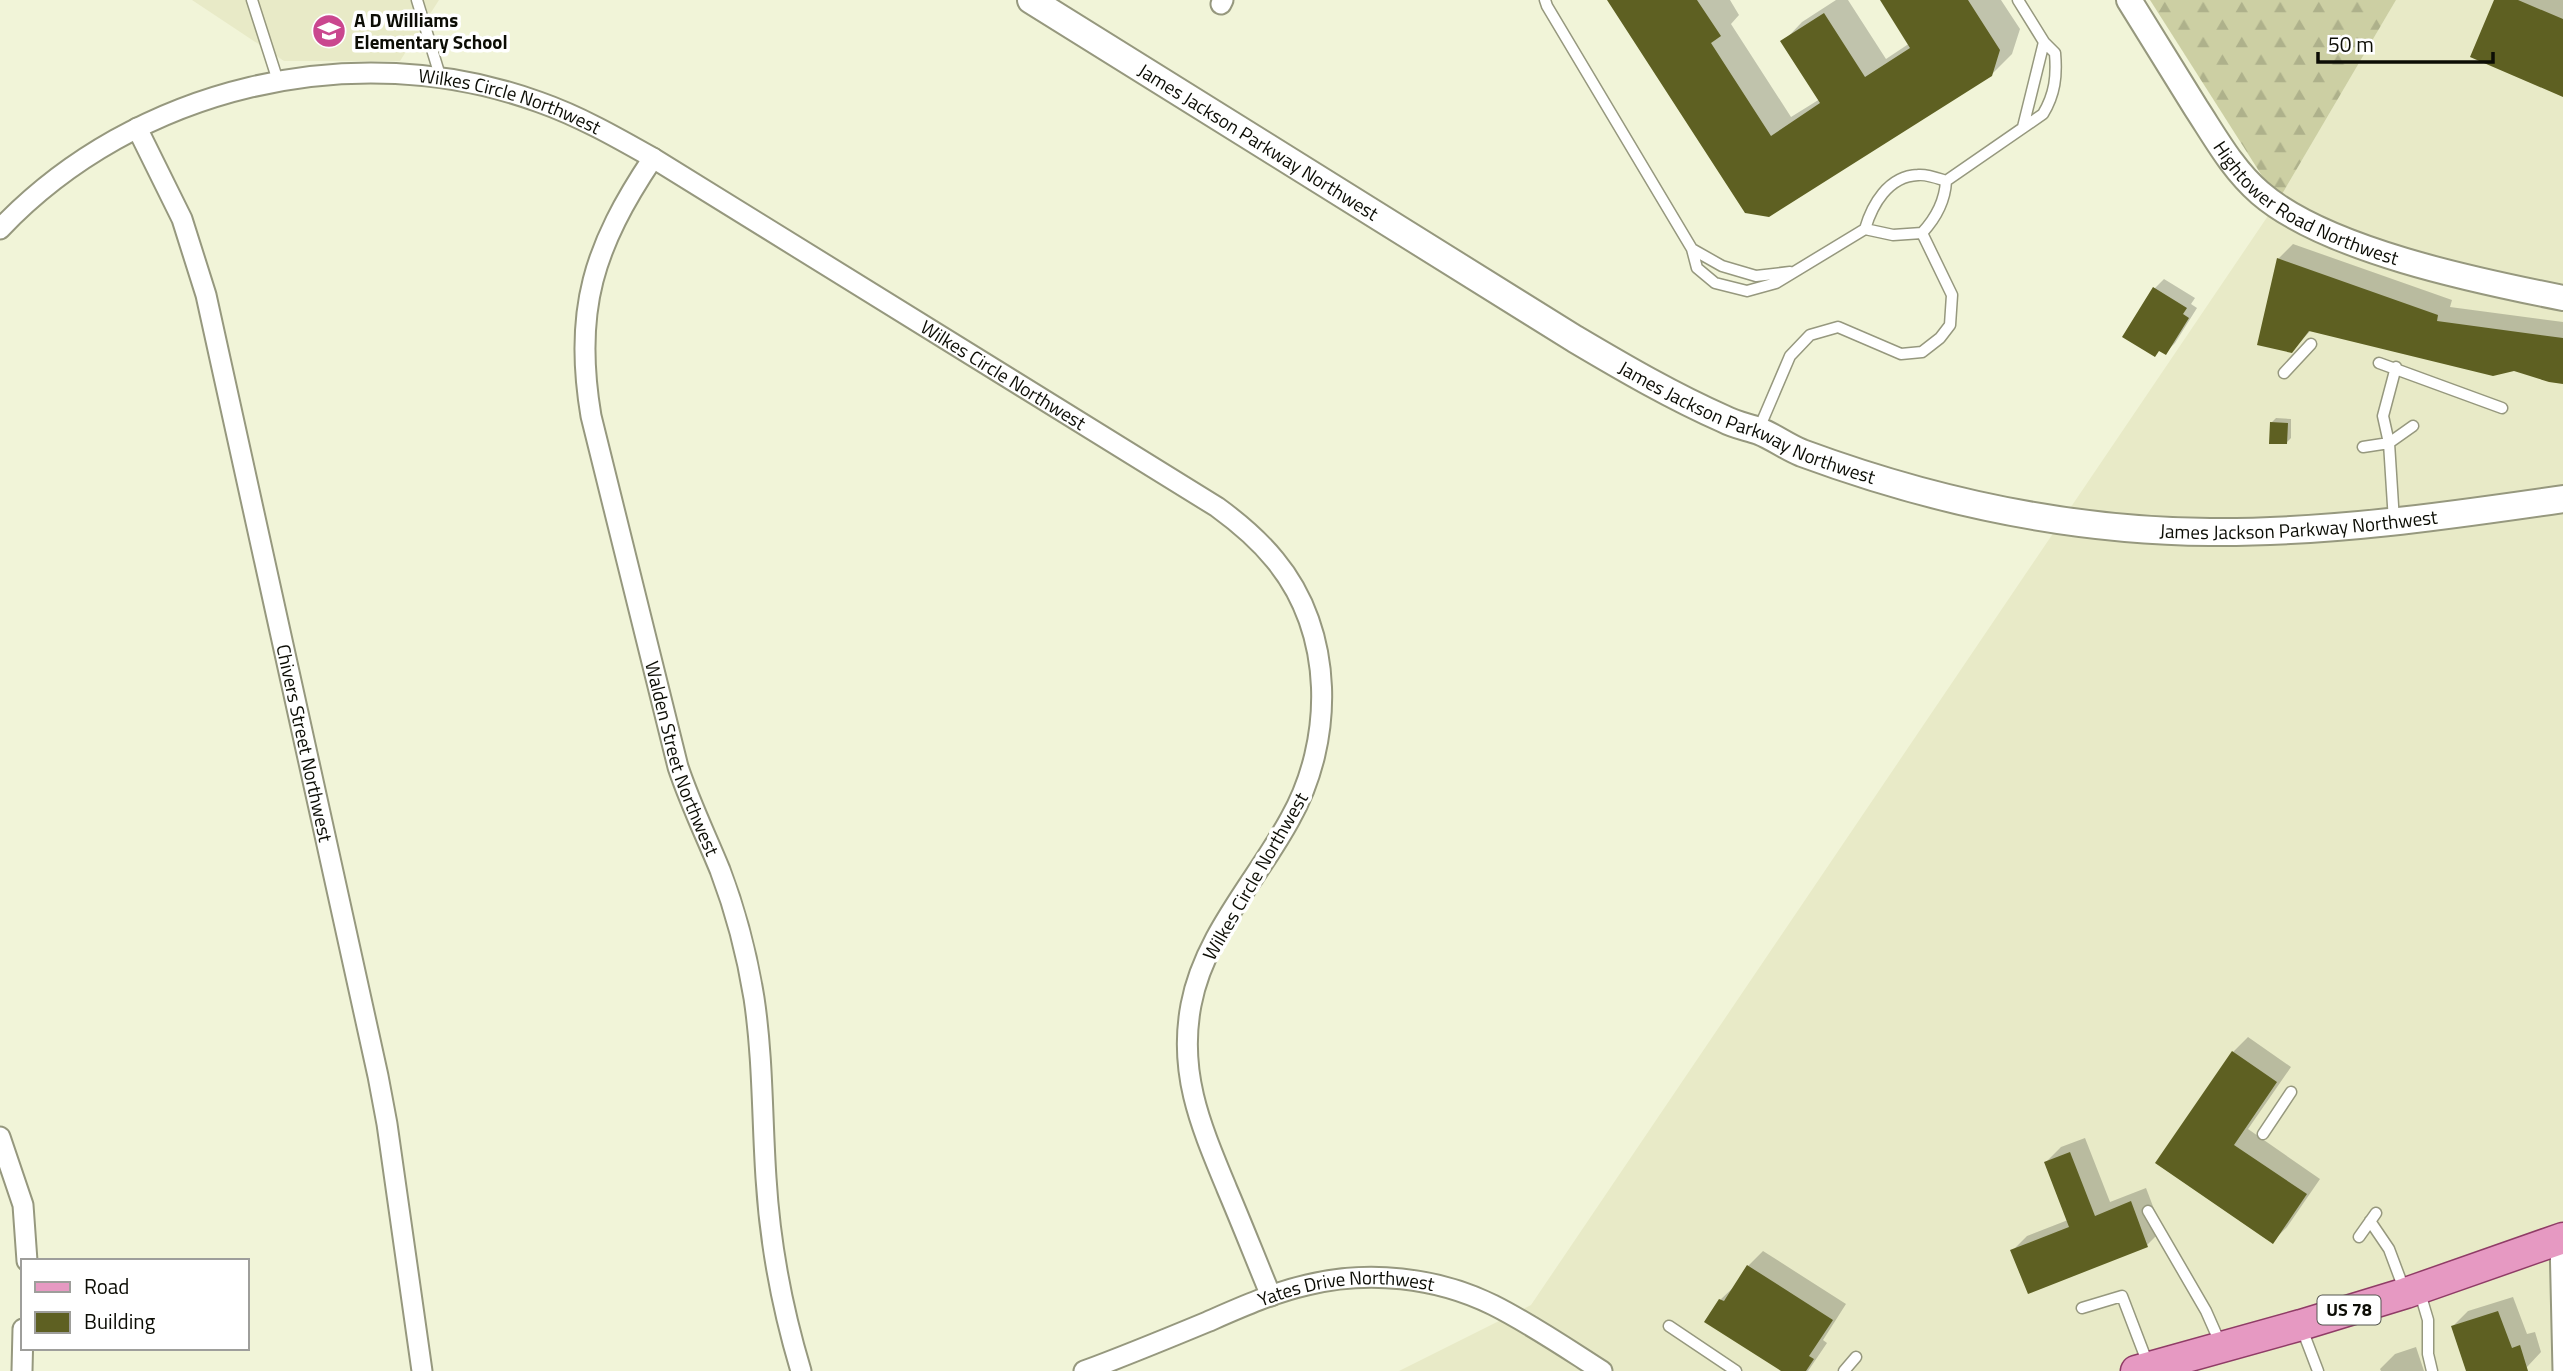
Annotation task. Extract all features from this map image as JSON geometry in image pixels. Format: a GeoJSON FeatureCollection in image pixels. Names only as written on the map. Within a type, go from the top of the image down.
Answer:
{"type":"FeatureCollection","features":[{"type":"Feature","properties":{"kind":"main road","name":"James Jackson Parkway Northwest"},"geometry":{"type":"LineString","coordinates":[[1031,0],[1648,382],[1727,421],[1758,431],[1798,451],[1879,480],[2039,518],[2209,533],[2294,531],[2563,499]]}},
{"type":"Feature","properties":{"kind":"main road","name":"US 78"},"geometry":{"type":"LineString","coordinates":[[2157,1368],[2412,1291],[2561,1239]]}},
{"type":"Feature","properties":{"kind":"street","name":"Hightower Road Northwest"},"geometry":{"type":"LineString","coordinates":[[2129,0],[2235,166],[2259,192],[2287,213],[2354,243],[2412,261],[2563,298]]}},
{"type":"Feature","properties":{"kind":"street","name":"Wilkes Circle Northwest"},"geometry":{"type":"LineString","coordinates":[[0,229],[71,169],[137,128],[179,108],[220,94],[311,76],[359,73],[441,79],[497,90],[537,101],[615,136],[653,158],[1217,507],[1250,532],[1277,562],[1298,597],[1312,631],[1321,671],[1322,713],[1317,752],[1306,788],[1290,821],[1223,926],[1204,964],[1191,1004],[1187,1047],[1190,1088],[1200,1124],[1271,1296]]}},
{"type":"Feature","properties":{"kind":"street","name":"Chivers Street Northwest"},"geometry":{"type":"LineString","coordinates":[[137,128],[182,219],[206,295],[378,1076],[422,1371]]}},
{"type":"Feature","properties":{"kind":"street","name":"Walden Street Northwest"},"geometry":{"type":"LineString","coordinates":[[653,158],[612,224],[598,259],[588,299],[583,338],[584,377],[591,416],[678,767],[720,870],[746,956],[759,1040],[771,1236],[780,1292],[801,1371]]}},
{"type":"Feature","properties":{"kind":"street"},"geometry":{"type":"LineString","coordinates":[[0,1138],[23,1205],[27,1259]]}},
{"type":"Feature","properties":{"kind":"street"},"geometry":{"type":"LineString","coordinates":[[2561,1239],[2563,1371]]}},
{"type":"Feature","properties":{"kind":"street","name":"Yates Drive Northwest"},"geometry":{"type":"LineString","coordinates":[[1084,1371],[1271,1296],[1307,1285],[1346,1279],[1384,1278],[1423,1282],[1492,1304],[1602,1371]]}},
{"type":"Feature","properties":{"kind":"street"},"geometry":{"type":"LineString","coordinates":[[22,1350],[22,1371]]}},
{"type":"Feature","properties":{"kind":"lane"},"geometry":{"type":"LineString","coordinates":[[252,0],[278,81]]}},
{"type":"Feature","properties":{"kind":"lane"},"geometry":{"type":"LineString","coordinates":[[417,0],[441,79]]}},
{"type":"Feature","properties":{"kind":"lane"},"geometry":{"type":"LineString","coordinates":[[1545,0],[1692,249],[1698,268],[1715,283],[1747,291],[1776,283],[1865,229],[1874,203],[1894,183],[1917,175],[1946,181],[2043,114],[2051,100],[2057,75],[2055,53],[2044,42],[2018,0]]}},
{"type":"Feature","properties":{"kind":"lane"},"geometry":{"type":"LineString","coordinates":[[2023,127],[2044,42]]}},
{"type":"Feature","properties":{"kind":"lane"},"geometry":{"type":"LineString","coordinates":[[1865,229],[1893,235],[1922,233],[1933,222],[1945,194],[1946,181]]}},
{"type":"Feature","properties":{"kind":"lane"},"geometry":{"type":"LineString","coordinates":[[1758,431],[1790,355],[1810,335],[1839,327],[1901,354],[1922,352],[1940,338],[1950,325],[1952,295],[1922,233]]}},
{"type":"Feature","properties":{"kind":"lane"},"geometry":{"type":"LineString","coordinates":[[1692,249],[1722,266],[1756,276],[1791,272]]}},
{"type":"Feature","properties":{"kind":"lane"},"geometry":{"type":"LineString","coordinates":[[2284,373],[2311,344]]}},
{"type":"Feature","properties":{"kind":"lane"},"geometry":{"type":"LineString","coordinates":[[2379,363],[2502,408]]}},
{"type":"Feature","properties":{"kind":"lane"},"geometry":{"type":"LineString","coordinates":[[2394,521],[2389,443],[2383,416],[2396,367]]}},
{"type":"Feature","properties":{"kind":"lane"},"geometry":{"type":"LineString","coordinates":[[2362,447],[2389,443],[2413,426]]}},
{"type":"Feature","properties":{"kind":"lane"},"geometry":{"type":"LineString","coordinates":[[2263,1134],[2291,1092]]}},
{"type":"Feature","properties":{"kind":"lane"},"geometry":{"type":"LineString","coordinates":[[2148,1211],[2206,1311],[2222,1348]]}},
{"type":"Feature","properties":{"kind":"lane"},"geometry":{"type":"LineString","coordinates":[[2359,1237],[2373,1217],[2428,1320],[2428,1354],[2432,1371]]}},
{"type":"Feature","properties":{"kind":"lane"},"geometry":{"type":"LineString","coordinates":[[2082,1308],[2122,1296],[2157,1368]]}},
{"type":"Feature","properties":{"kind":"lane"},"geometry":{"type":"LineString","coordinates":[[2301,1325],[2318,1371]]}},
{"type":"Feature","properties":{"kind":"lane"},"geometry":{"type":"LineString","coordinates":[[1669,1326],[1724,1368],[1736,1371]]}},
{"type":"Feature","properties":{"kind":"lane"},"geometry":{"type":"LineString","coordinates":[[1844,1371],[1856,1357]]}},
{"type":"Feature","properties":{"kind":"shaded area","name":"A D Williams Elementary School"},"geometry":{"type":"Polygon","coordinates":[[[192,0],[439,0],[400,61],[284,61],[192,0]]]}},
{"type":"Feature","properties":{"kind":"shaded area"},"geometry":{"type":"Polygon","coordinates":[[[2396,0],[2563,0],[2563,1371],[1399,1371],[1531,1305],[2278,201],[2396,0]]]}},
{"type":"Feature","properties":{"kind":"green space"},"geometry":{"type":"Polygon","coordinates":[[[2150,0],[2396,0],[2278,201],[2150,0]]]}},
{"type":"Feature","properties":{"kind":"building"},"geometry":{"type":"Polygon","coordinates":[[[1607,0],[1697,0],[1721,36],[1711,43],[1771,136],[1820,103],[1780,41],[1824,13],[1865,77],[1910,48],[1880,0],[1968,0],[2000,50],[1992,76],[1769,217],[1745,213],[1607,0]]]}},
{"type":"Feature","properties":{"kind":"building"},"geometry":{"type":"Polygon","coordinates":[[[2494,0],[2518,0],[2563,19],[2563,97],[2470,57],[2494,0]]]}},
{"type":"Feature","properties":{"kind":"building"},"geometry":{"type":"Polygon","coordinates":[[[2277,258],[2438,315],[2437,321],[2563,338],[2563,384],[2514,371],[2493,376],[2309,331],[2292,353],[2257,345],[2277,258]]]}},
{"type":"Feature","properties":{"kind":"building"},"geometry":{"type":"Polygon","coordinates":[[[2153,287],[2187,308],[2183,314],[2189,318],[2166,355],[2159,351],[2155,357],[2122,337],[2153,287]]]}},
{"type":"Feature","properties":{"kind":"building"},"geometry":{"type":"Polygon","coordinates":[[[2270,422],[2288,423],[2287,444],[2269,444],[2270,422]]]}},
{"type":"Feature","properties":{"kind":"building"},"geometry":{"type":"Polygon","coordinates":[[[2232,1051],[2277,1082],[2234,1145],[2307,1194],[2273,1244],[2155,1163],[2232,1051]]]}},
{"type":"Feature","properties":{"kind":"building"},"geometry":{"type":"Polygon","coordinates":[[[2070,1152],[2095,1216],[2131,1201],[2148,1247],[2028,1294],[2010,1250],[2069,1227],[2044,1162],[2070,1152]]]}},
{"type":"Feature","properties":{"kind":"building"},"geometry":{"type":"Polygon","coordinates":[[[1747,1265],[1833,1320],[1809,1356],[1814,1359],[1806,1371],[1781,1371],[1704,1322],[1719,1299],[1724,1301],[1747,1265]]]}},
{"type":"Feature","properties":{"kind":"building"},"geometry":{"type":"Polygon","coordinates":[[[2498,1311],[2512,1348],[2520,1345],[2528,1371],[2466,1371],[2451,1326],[2498,1311]]]}},
{"type":"Feature","properties":{"kind":"place","name":"A D Williams Elementary School"},"geometry":{"type":"Point","coordinates":[329,31]}}]}
